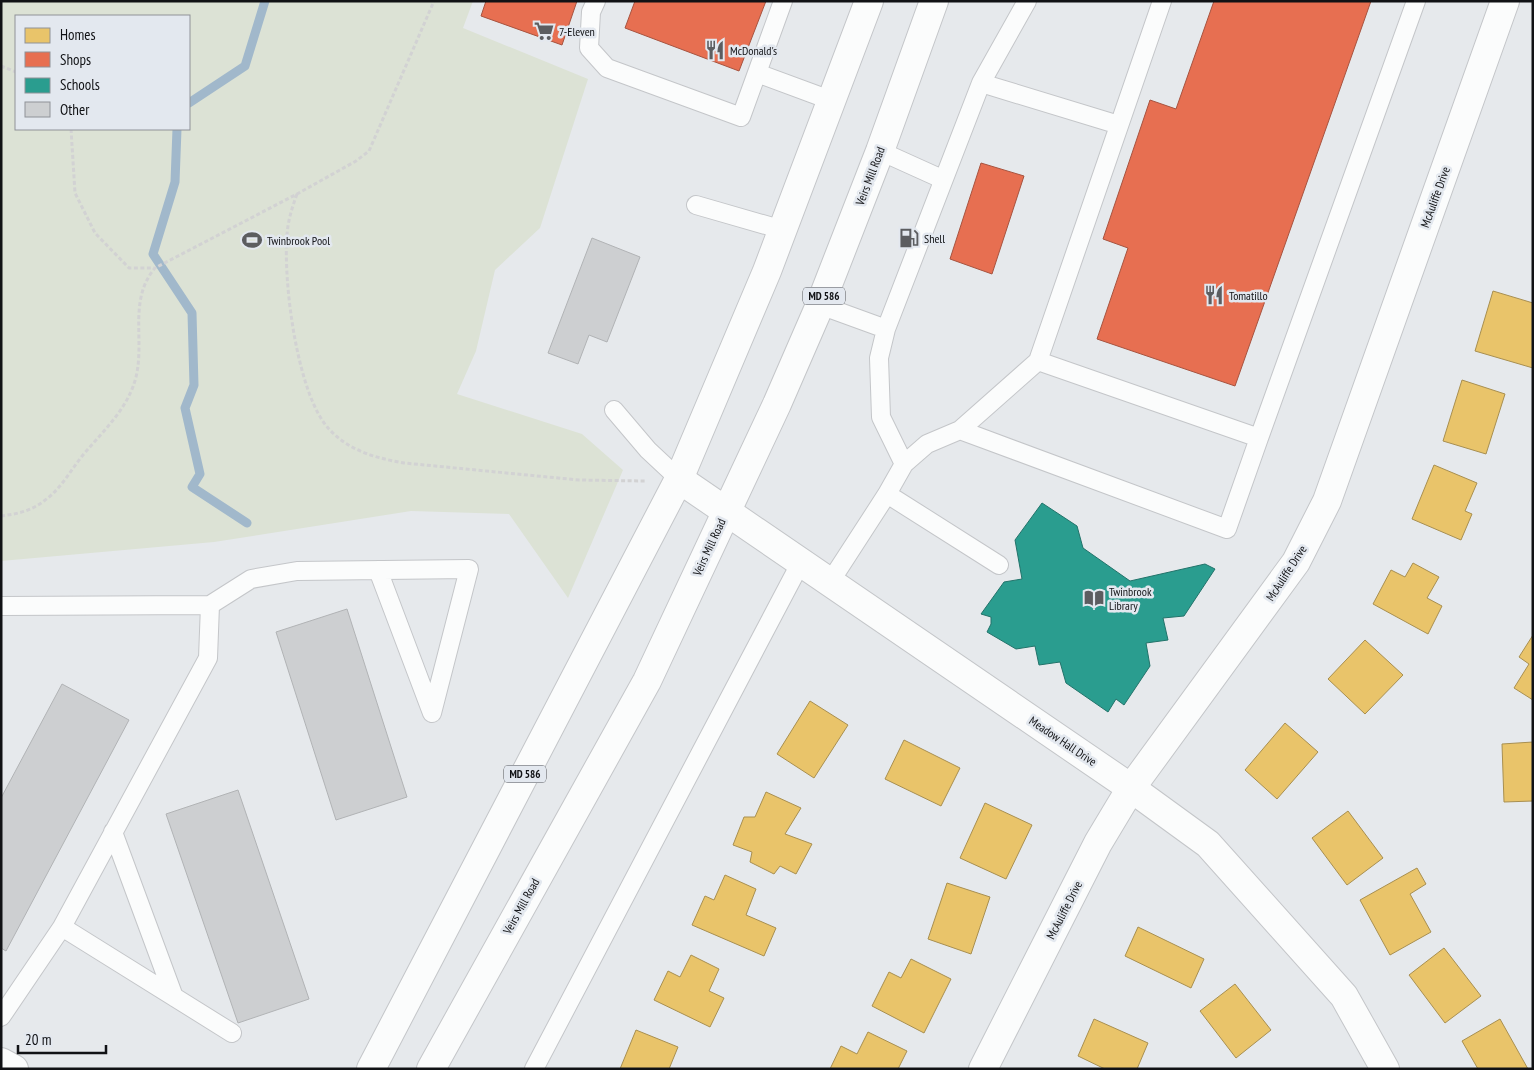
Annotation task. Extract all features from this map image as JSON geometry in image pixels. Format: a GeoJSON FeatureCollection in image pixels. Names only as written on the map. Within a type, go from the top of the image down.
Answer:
{"type":"FeatureCollection","features":[{"type":"Feature","properties":{"kind":"main road","name":"MD 586"},"geometry":{"type":"LineString","coordinates":[[371,1069],[680,478],[783,230],[830,100],[869,1]]}},
{"type":"Feature","properties":{"kind":"main road","name":"Veirs Mill Road"},"geometry":{"type":"LineString","coordinates":[[431,1069],[647,681],[777,404],[820,305],[880,150],[934,1]]}},
{"type":"Feature","properties":{"kind":"main road","name":"McAuliffe Drive"},"geometry":{"type":"LineString","coordinates":[[983,1069],[1098,843],[1131,788],[1296,562],[1327,501],[1504,1]]}},
{"type":"Feature","properties":{"kind":"main road","name":"Meadow Hall Drive"},"geometry":{"type":"LineString","coordinates":[[680,478],[1131,788],[1208,844],[1344,996],[1385,1069]]}},
{"type":"Feature","properties":{"kind":"main road"},"geometry":{"type":"LineString","coordinates":[[1,1062],[14,1069]]}},
{"type":"Feature","properties":{"kind":"lane"},"geometry":{"type":"LineString","coordinates":[[596,1],[591,12],[589,48],[607,68],[741,116],[783,1]]}},
{"type":"Feature","properties":{"kind":"lane"},"geometry":{"type":"LineString","coordinates":[[904,464],[881,417],[879,358],[886,329],[942,179],[981,83],[1027,1]]}},
{"type":"Feature","properties":{"kind":"lane"},"geometry":{"type":"LineString","coordinates":[[830,582],[887,494],[904,464],[926,444],[960,430],[1038,361],[1162,1]]}},
{"type":"Feature","properties":{"kind":"lane"},"geometry":{"type":"LineString","coordinates":[[960,430],[1227,529],[1416,1]]}},
{"type":"Feature","properties":{"kind":"lane"},"geometry":{"type":"LineString","coordinates":[[757,73],[830,100]]}},
{"type":"Feature","properties":{"kind":"lane"},"geometry":{"type":"LineString","coordinates":[[981,83],[1120,125]]}},
{"type":"Feature","properties":{"kind":"lane"},"geometry":{"type":"LineString","coordinates":[[880,150],[942,179]]}},
{"type":"Feature","properties":{"kind":"lane"},"geometry":{"type":"LineString","coordinates":[[696,205],[783,230]]}},
{"type":"Feature","properties":{"kind":"lane"},"geometry":{"type":"LineString","coordinates":[[820,305],[886,329]]}},
{"type":"Feature","properties":{"kind":"lane"},"geometry":{"type":"LineString","coordinates":[[1038,361],[1260,438]]}},
{"type":"Feature","properties":{"kind":"lane"},"geometry":{"type":"LineString","coordinates":[[614,410],[648,450],[680,478]]}},
{"type":"Feature","properties":{"kind":"lane"},"geometry":{"type":"LineString","coordinates":[[887,494],[999,565]]}},
{"type":"Feature","properties":{"kind":"lane"},"geometry":{"type":"LineString","coordinates":[[534,1069],[801,562]]}},
{"type":"Feature","properties":{"kind":"lane"},"geometry":{"type":"LineString","coordinates":[[1,606],[210,605],[251,579],[297,571],[378,570],[468,569],[432,713],[378,570]]}},
{"type":"Feature","properties":{"kind":"lane"},"geometry":{"type":"LineString","coordinates":[[1,1017],[62,927],[208,658],[210,605]]}},
{"type":"Feature","properties":{"kind":"lane"},"geometry":{"type":"LineString","coordinates":[[113,832],[174,997]]}},
{"type":"Feature","properties":{"kind":"lane"},"geometry":{"type":"LineString","coordinates":[[62,927],[232,1033]]}},
{"type":"Feature","properties":{"kind":"path"},"geometry":{"type":"LineString","coordinates":[[1,516],[30,510],[60,488],[82,457],[115,418],[130,393],[136,376],[138,313],[141,291],[146,278],[155,268],[202,241],[297,194],[356,161],[368,151],[434,1]]}},
{"type":"Feature","properties":{"kind":"path"},"geometry":{"type":"LineString","coordinates":[[1,66],[15,72]]}},
{"type":"Feature","properties":{"kind":"path"},"geometry":{"type":"LineString","coordinates":[[71,130],[75,193],[95,233],[129,268],[155,268]]}},
{"type":"Feature","properties":{"kind":"path"},"geometry":{"type":"LineString","coordinates":[[297,194],[290,216],[286,260],[301,367],[311,401],[329,429],[342,440],[358,451],[377,459],[404,463],[578,480],[643,482],[680,478]]}},
{"type":"Feature","properties":{"kind":"shaded area","name":"Twinbrook Pool"},"geometry":{"type":"Polygon","coordinates":[[[1,1],[473,1],[463,28],[588,79],[540,228],[495,270],[476,351],[457,394],[582,434],[623,470],[568,598],[509,514],[411,511],[214,542],[1,561],[1,1]]]}},
{"type":"Feature","properties":{"kind":"building: Homes"},"geometry":{"type":"Polygon","coordinates":[[[1493,291],[1533,303],[1533,368],[1475,351],[1493,291]]]}},
{"type":"Feature","properties":{"kind":"building: Homes"},"geometry":{"type":"Polygon","coordinates":[[[1462,380],[1505,394],[1486,454],[1443,441],[1462,380]]]}},
{"type":"Feature","properties":{"kind":"building: Homes"},"geometry":{"type":"Polygon","coordinates":[[[1434,465],[1477,483],[1465,511],[1472,514],[1461,540],[1412,519],[1434,465]]]}},
{"type":"Feature","properties":{"kind":"building: Homes"},"geometry":{"type":"Polygon","coordinates":[[[1413,563],[1439,577],[1427,598],[1442,606],[1428,634],[1373,604],[1391,570],[1405,577],[1413,563]]]}},
{"type":"Feature","properties":{"kind":"building: Homes"},"geometry":{"type":"Polygon","coordinates":[[[1533,635],[1533,700],[1514,688],[1529,664],[1519,657],[1533,635]]]}},
{"type":"Feature","properties":{"kind":"building: Homes"},"geometry":{"type":"Polygon","coordinates":[[[1365,640],[1403,675],[1365,714],[1328,679],[1365,640]]]}},
{"type":"Feature","properties":{"kind":"building: Homes"},"geometry":{"type":"Polygon","coordinates":[[[810,701],[848,725],[814,778],[777,754],[810,701]]]}},
{"type":"Feature","properties":{"kind":"building: Homes"},"geometry":{"type":"Polygon","coordinates":[[[1285,723],[1318,752],[1277,799],[1245,770],[1285,723]]]}},
{"type":"Feature","properties":{"kind":"building: Homes"},"geometry":{"type":"Polygon","coordinates":[[[904,740],[960,768],[941,806],[885,779],[904,740]]]}},
{"type":"Feature","properties":{"kind":"building: Homes"},"geometry":{"type":"Polygon","coordinates":[[[1533,742],[1533,801],[1504,802],[1502,744],[1533,742]]]}},
{"type":"Feature","properties":{"kind":"building: Homes"},"geometry":{"type":"Polygon","coordinates":[[[766,792],[801,808],[785,834],[812,844],[796,874],[780,866],[774,874],[750,862],[752,852],[733,845],[744,817],[755,817],[766,792]]]}},
{"type":"Feature","properties":{"kind":"building: Homes"},"geometry":{"type":"Polygon","coordinates":[[[985,803],[1032,825],[1006,879],[960,858],[985,803]]]}},
{"type":"Feature","properties":{"kind":"building: Homes"},"geometry":{"type":"Polygon","coordinates":[[[1348,811],[1383,858],[1347,885],[1312,838],[1348,811]]]}},
{"type":"Feature","properties":{"kind":"building: Homes"},"geometry":{"type":"Polygon","coordinates":[[[1417,868],[1426,884],[1410,894],[1431,932],[1390,955],[1360,900],[1417,868]]]}},
{"type":"Feature","properties":{"kind":"building: Homes"},"geometry":{"type":"Polygon","coordinates":[[[725,875],[756,889],[746,915],[776,928],[764,956],[692,925],[705,896],[714,900],[725,875]]]}},
{"type":"Feature","properties":{"kind":"building: Homes"},"geometry":{"type":"Polygon","coordinates":[[[947,883],[990,897],[971,954],[928,939],[947,883]]]}},
{"type":"Feature","properties":{"kind":"building: Homes"},"geometry":{"type":"Polygon","coordinates":[[[1138,927],[1204,959],[1191,988],[1125,956],[1138,927]]]}},
{"type":"Feature","properties":{"kind":"building: Homes"},"geometry":{"type":"Polygon","coordinates":[[[1444,948],[1481,996],[1445,1023],[1409,975],[1444,948]]]}},
{"type":"Feature","properties":{"kind":"building: Homes"},"geometry":{"type":"Polygon","coordinates":[[[691,955],[719,969],[709,991],[724,998],[710,1027],[654,1000],[668,971],[680,977],[691,955]]]}},
{"type":"Feature","properties":{"kind":"building: Homes"},"geometry":{"type":"Polygon","coordinates":[[[911,959],[951,979],[924,1033],[872,1006],[889,972],[901,978],[911,959]]]}},
{"type":"Feature","properties":{"kind":"building: Homes"},"geometry":{"type":"Polygon","coordinates":[[[1235,984],[1271,1030],[1236,1058],[1200,1011],[1235,984]]]}},
{"type":"Feature","properties":{"kind":"building: Homes"},"geometry":{"type":"Polygon","coordinates":[[[1094,1019],[1148,1043],[1137,1069],[1105,1069],[1078,1056],[1094,1019]]]}},
{"type":"Feature","properties":{"kind":"building: Homes"},"geometry":{"type":"Polygon","coordinates":[[[1500,1019],[1528,1069],[1478,1069],[1462,1041],[1500,1019]]]}},
{"type":"Feature","properties":{"kind":"building: Homes"},"geometry":{"type":"Polygon","coordinates":[[[636,1030],[678,1047],[669,1069],[620,1069],[636,1030]]]}},
{"type":"Feature","properties":{"kind":"building: Homes"},"geometry":{"type":"Polygon","coordinates":[[[868,1032],[907,1051],[898,1069],[830,1069],[841,1046],[857,1054],[868,1032]]]}},
{"type":"Feature","properties":{"kind":"building: Shops","name":"7-Eleven"},"geometry":{"type":"Polygon","coordinates":[[[486,1],[577,1],[562,45],[481,16],[486,1]]]}},
{"type":"Feature","properties":{"kind":"building: Shops","name":"McDonald's"},"geometry":{"type":"Polygon","coordinates":[[[635,1],[766,1],[739,71],[625,28],[635,1]]]}},
{"type":"Feature","properties":{"kind":"building: Shops"},"geometry":{"type":"Polygon","coordinates":[[[1214,1],[1371,1],[1235,386],[1097,339],[1128,248],[1103,239],[1150,100],[1176,109],[1214,1]]]}},
{"type":"Feature","properties":{"kind":"building: Shops"},"geometry":{"type":"Polygon","coordinates":[[[981,163],[1024,176],[992,274],[950,259],[981,163]]]}},
{"type":"Feature","properties":{"kind":"building: Schools","name":"Twinbrook Library"},"geometry":{"type":"Polygon","coordinates":[[[1042,503],[1077,526],[1083,548],[1130,581],[1205,564],[1215,569],[1184,616],[1163,618],[1168,640],[1146,643],[1150,666],[1124,705],[1116,699],[1108,712],[1066,683],[1060,662],[1039,665],[1035,646],[1016,649],[987,632],[991,624],[991,617],[981,614],[1004,582],[1022,579],[1015,540],[1042,503]]]}},
{"type":"Feature","properties":{"kind":"building: Other"},"geometry":{"type":"Polygon","coordinates":[[[592,238],[640,257],[607,342],[589,335],[578,364],[548,353],[592,238]]]}},
{"type":"Feature","properties":{"kind":"building: Other"},"geometry":{"type":"Polygon","coordinates":[[[347,609],[407,797],[336,820],[276,632],[347,609]]]}},
{"type":"Feature","properties":{"kind":"building: Other"},"geometry":{"type":"Polygon","coordinates":[[[62,684],[129,720],[6,951],[1,948],[1,798],[62,684]]]}},
{"type":"Feature","properties":{"kind":"building: Other"},"geometry":{"type":"Polygon","coordinates":[[[238,790],[309,999],[238,1023],[166,814],[238,790]]]}},
{"type":"Feature","properties":{"kind":"waterway"},"geometry":{"type":"LineString","coordinates":[[190,102],[245,66],[265,1]]}},
{"type":"Feature","properties":{"kind":"waterway"},"geometry":{"type":"LineString","coordinates":[[177,130],[175,182],[153,254],[192,313],[194,385],[185,408],[200,474],[192,487],[247,523]]}},
{"type":"Feature","properties":{"kind":"place","name":"7-Eleven"},"geometry":{"type":"Point","coordinates":[544,31]}},
{"type":"Feature","properties":{"kind":"place","name":"McDonald's"},"geometry":{"type":"Point","coordinates":[715,50]}},
{"type":"Feature","properties":{"kind":"place","name":"Shell"},"geometry":{"type":"Point","coordinates":[909,238]}},
{"type":"Feature","properties":{"kind":"place","name":"Twinbrook Pool"},"geometry":{"type":"Point","coordinates":[252,240]}},
{"type":"Feature","properties":{"kind":"place","name":"Tomatillo"},"geometry":{"type":"Point","coordinates":[1214,295]}},
{"type":"Feature","properties":{"kind":"place","name":"Twinbrook Library"},"geometry":{"type":"Point","coordinates":[1094,598]}}]}
